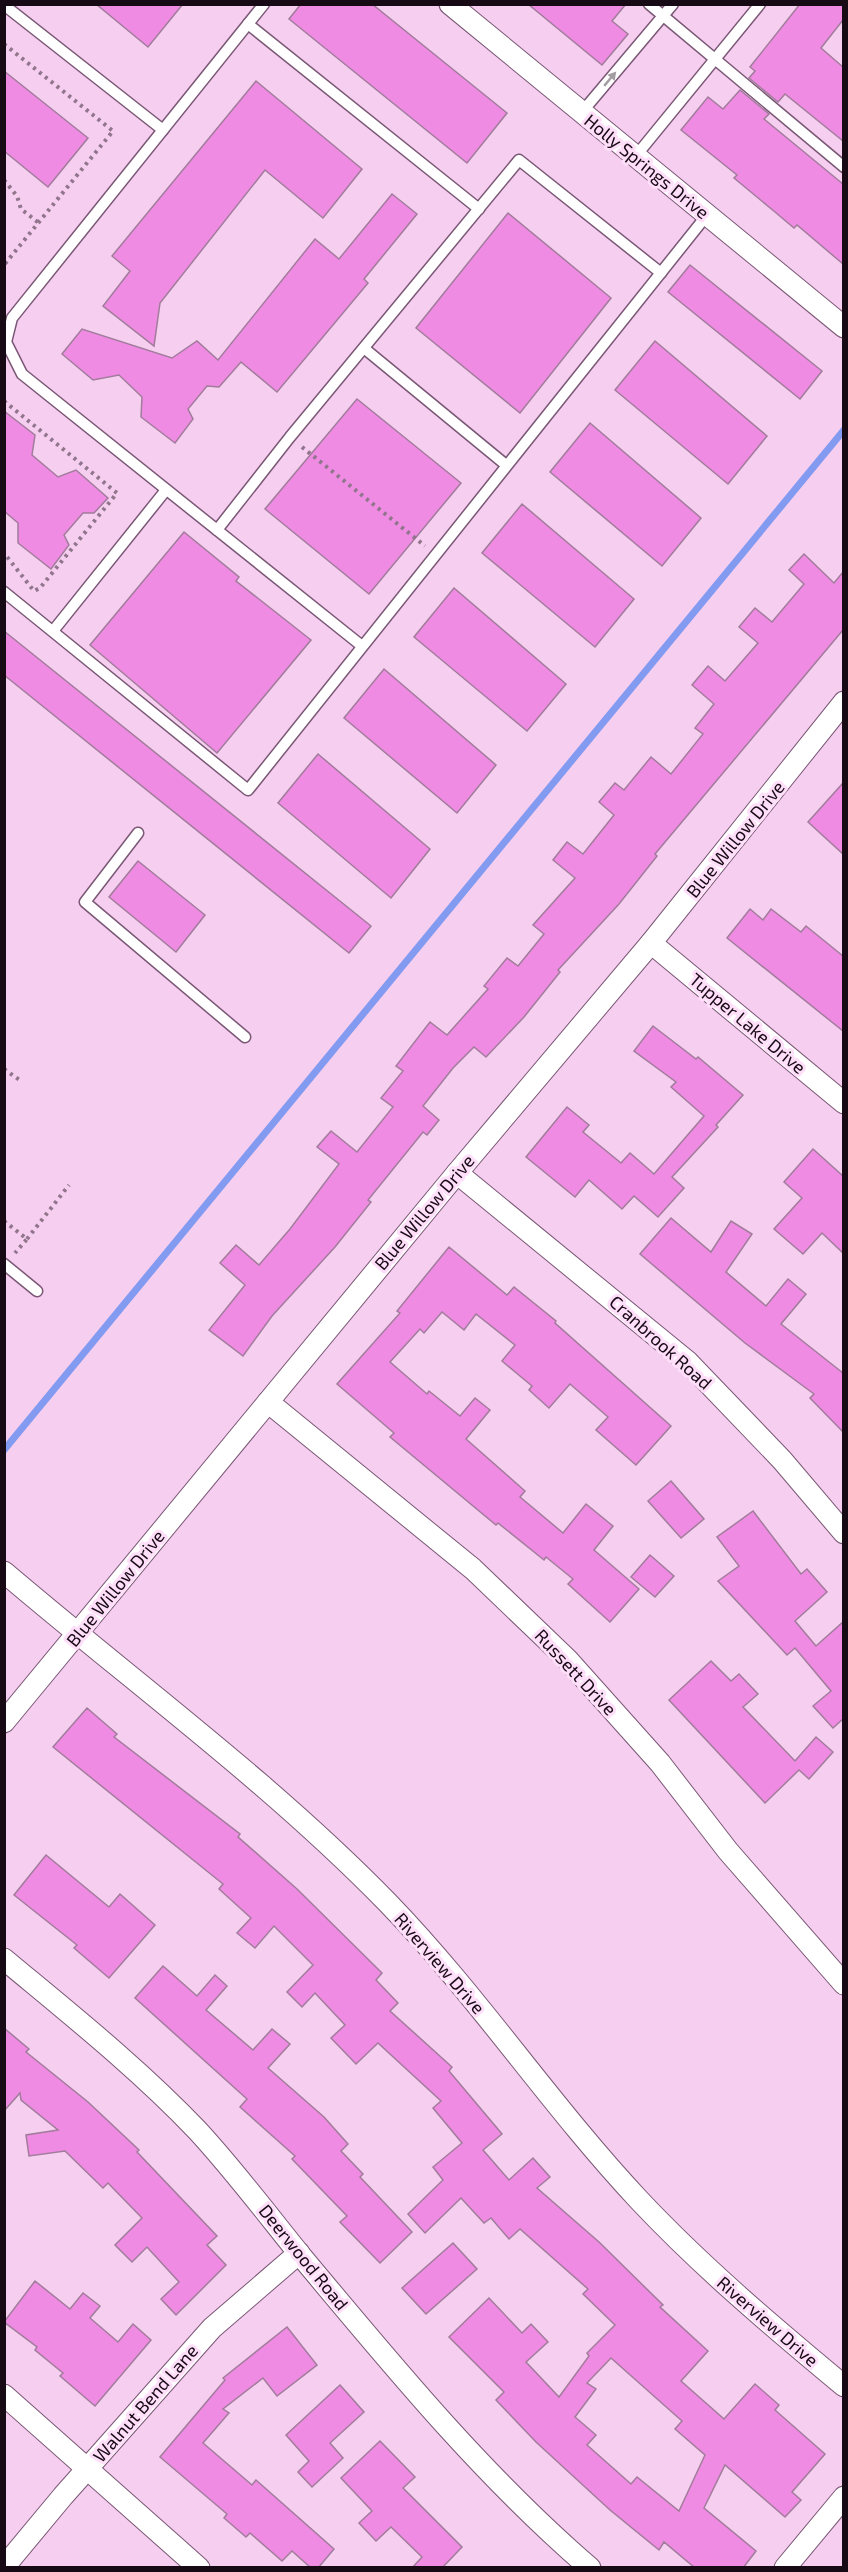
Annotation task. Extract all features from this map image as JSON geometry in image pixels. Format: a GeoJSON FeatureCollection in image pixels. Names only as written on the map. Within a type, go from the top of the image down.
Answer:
{"type":"FeatureCollection","features":[{"type":"Feature","properties":{"kind":"street","name":"Holly Springs Drive"},"geometry":{"type":"LineString","coordinates":[[450,4],[635,157],[841,320]]}},
{"type":"Feature","properties":{"kind":"street","name":"Blue Willow Drive"},"geometry":{"type":"LineString","coordinates":[[4,1722],[841,711]]}},
{"type":"Feature","properties":{"kind":"street","name":"Tupper Lake Drive"},"geometry":{"type":"LineString","coordinates":[[651,943],[843,1103]]}},
{"type":"Feature","properties":{"kind":"street","name":"Cranbrook Road"},"geometry":{"type":"LineString","coordinates":[[457,1173],[688,1362],[782,1460],[843,1533]]}},
{"type":"Feature","properties":{"kind":"street","name":"Russett Drive"},"geometry":{"type":"LineString","coordinates":[[268,1402],[473,1569],[567,1659],[660,1764],[728,1851],[843,1984]]}},
{"type":"Feature","properties":{"kind":"street","name":"Riverview Drive"},"geometry":{"type":"LineString","coordinates":[[4,1572],[309,1825],[390,1905],[477,2004],[562,2112],[638,2199],[693,2255],[843,2386]]}},
{"type":"Feature","properties":{"kind":"street","name":"Deerwood Road"},"geometry":{"type":"LineString","coordinates":[[4,1959],[130,2065],[196,2130],[259,2201],[299,2253],[426,2404],[499,2484],[590,2568]]}},
{"type":"Feature","properties":{"kind":"street","name":"Walnut Bend Lane"},"geometry":{"type":"LineString","coordinates":[[4,2566],[212,2328],[299,2253]]}},
{"type":"Feature","properties":{"kind":"street"},"geometry":{"type":"LineString","coordinates":[[4,2395],[199,2568]]}},
{"type":"Feature","properties":{"kind":"street"},"geometry":{"type":"LineString","coordinates":[[785,2568],[843,2497]]}},
{"type":"Feature","properties":{"kind":"lane"},"geometry":{"type":"LineString","coordinates":[[264,4],[12,318],[6,342],[22,375],[362,646]]}},
{"type":"Feature","properties":{"kind":"lane"},"geometry":{"type":"LineString","coordinates":[[650,4],[843,167]]}},
{"type":"Feature","properties":{"kind":"lane"},"geometry":{"type":"LineString","coordinates":[[582,112],[673,4]]}},
{"type":"Feature","properties":{"kind":"lane"},"geometry":{"type":"LineString","coordinates":[[635,157],[760,4]]}},
{"type":"Feature","properties":{"kind":"lane"},"geometry":{"type":"LineString","coordinates":[[4,5],[163,130]]}},
{"type":"Feature","properties":{"kind":"lane"},"geometry":{"type":"LineString","coordinates":[[248,24],[478,209]]}},
{"type":"Feature","properties":{"kind":"lane"},"geometry":{"type":"LineString","coordinates":[[217,530],[290,437],[519,160],[661,273]]}},
{"type":"Feature","properties":{"kind":"lane"},"geometry":{"type":"LineString","coordinates":[[4,592],[248,790],[707,215]]}},
{"type":"Feature","properties":{"kind":"lane"},"geometry":{"type":"LineString","coordinates":[[365,349],[506,465]]}},
{"type":"Feature","properties":{"kind":"lane"},"geometry":{"type":"LineString","coordinates":[[53,631],[166,490]]}},
{"type":"Feature","properties":{"kind":"lane"},"geometry":{"type":"LineString","coordinates":[[138,833],[85,902],[245,1037]]}},
{"type":"Feature","properties":{"kind":"lane"},"geometry":{"type":"LineString","coordinates":[[5,1264],[37,1291]]}},
{"type":"Feature","properties":{"kind":"path"},"geometry":{"type":"LineString","coordinates":[[4,44],[114,131],[4,265]]}},
{"type":"Feature","properties":{"kind":"path"},"geometry":{"type":"LineString","coordinates":[[4,180],[16,196],[21,209],[39,224]]}},
{"type":"Feature","properties":{"kind":"path"},"geometry":{"type":"LineString","coordinates":[[4,401],[117,493],[40,588],[34,591],[4,554]]}},
{"type":"Feature","properties":{"kind":"path"},"geometry":{"type":"LineString","coordinates":[[290,437],[435,554]]}},
{"type":"Feature","properties":{"kind":"path"},"geometry":{"type":"LineString","coordinates":[[4,1069],[21,1081]]}},
{"type":"Feature","properties":{"kind":"path"},"geometry":{"type":"LineString","coordinates":[[5,1264],[69,1185]]}},
{"type":"Feature","properties":{"kind":"path"},"geometry":{"type":"LineString","coordinates":[[4,1221],[27,1239]]}},
{"type":"Feature","properties":{"kind":"building"},"geometry":{"type":"Polygon","coordinates":[[[96,4],[183,4],[148,47],[96,4]]]}},
{"type":"Feature","properties":{"kind":"building"},"geometry":{"type":"Polygon","coordinates":[[[301,4],[372,4],[507,113],[467,163],[289,19],[301,4]]]}},
{"type":"Feature","properties":{"kind":"building"},"geometry":{"type":"Polygon","coordinates":[[[528,4],[626,4],[612,21],[628,34],[602,65],[528,4]]]}},
{"type":"Feature","properties":{"kind":"building"},"geometry":{"type":"Polygon","coordinates":[[[800,4],[843,4],[843,20],[821,48],[843,67],[843,141],[785,94],[778,102],[749,78],[755,71],[750,67],[800,4]]]}},
{"type":"Feature","properties":{"kind":"building"},"geometry":{"type":"Polygon","coordinates":[[[4,71],[88,138],[48,187],[4,151],[4,71]]]}},
{"type":"Feature","properties":{"kind":"building"},"geometry":{"type":"Polygon","coordinates":[[[256,81],[362,169],[323,218],[265,170],[160,303],[154,346],[103,306],[130,271],[112,256],[256,81]]]}},
{"type":"Feature","properties":{"kind":"building"},"geometry":{"type":"Polygon","coordinates":[[[740,90],[769,114],[764,119],[843,184],[843,264],[797,225],[794,228],[734,178],[737,175],[681,130],[708,97],[723,109],[740,90]]]}},
{"type":"Feature","properties":{"kind":"building"},"geometry":{"type":"Polygon","coordinates":[[[392,194],[417,214],[364,279],[368,283],[277,392],[241,362],[219,387],[207,386],[188,409],[193,419],[175,443],[141,417],[142,397],[119,375],[93,380],[62,354],[82,329],[172,358],[197,341],[218,360],[315,239],[339,259],[392,194]]]}},
{"type":"Feature","properties":{"kind":"building"},"geometry":{"type":"Polygon","coordinates":[[[508,213],[611,298],[520,413],[416,328],[508,213]]]}},
{"type":"Feature","properties":{"kind":"building"},"geometry":{"type":"Polygon","coordinates":[[[690,265],[822,371],[800,399],[668,292],[690,265]]]}},
{"type":"Feature","properties":{"kind":"building"},"geometry":{"type":"Polygon","coordinates":[[[655,341],[767,436],[728,484],[615,390],[655,341]]]}},
{"type":"Feature","properties":{"kind":"building"},"geometry":{"type":"Polygon","coordinates":[[[357,399],[461,483],[369,594],[265,509],[357,399]]]}},
{"type":"Feature","properties":{"kind":"building"},"geometry":{"type":"Polygon","coordinates":[[[4,411],[35,435],[32,455],[58,477],[76,470],[108,498],[94,513],[83,513],[64,535],[69,545],[51,569],[18,543],[18,523],[4,511],[4,411]]]}},
{"type":"Feature","properties":{"kind":"building"},"geometry":{"type":"Polygon","coordinates":[[[590,423],[701,518],[662,566],[550,472],[590,423]]]}},
{"type":"Feature","properties":{"kind":"building"},"geometry":{"type":"Polygon","coordinates":[[[522,504],[634,599],[595,647],[482,553],[522,504]]]}},
{"type":"Feature","properties":{"kind":"building"},"geometry":{"type":"Polygon","coordinates":[[[184,532],[239,577],[236,581],[311,640],[217,753],[90,645],[184,532]]]}},
{"type":"Feature","properties":{"kind":"building"},"geometry":{"type":"Polygon","coordinates":[[[804,554],[834,583],[843,572],[843,630],[655,854],[657,856],[619,904],[558,970],[560,972],[524,1017],[486,1057],[474,1047],[453,1068],[423,1106],[439,1120],[427,1135],[423,1132],[368,1200],[371,1202],[335,1247],[272,1316],[243,1356],[209,1330],[245,1285],[220,1263],[236,1245],[259,1265],[290,1229],[339,1164],[317,1147],[331,1131],[357,1152],[393,1107],[381,1098],[403,1071],[396,1066],[430,1022],[447,1035],[488,989],[484,986],[507,958],[518,966],[544,934],[533,925],[575,878],[553,860],[567,842],[583,854],[614,815],[599,802],[615,783],[624,790],[651,757],[671,774],[703,734],[695,728],[714,704],[692,685],[708,666],[725,681],[758,643],[739,627],[755,608],[772,622],[804,584],[789,570],[804,554]]]}},
{"type":"Feature","properties":{"kind":"building"},"geometry":{"type":"Polygon","coordinates":[[[454,588],[566,684],[527,731],[414,637],[454,588]]]}},
{"type":"Feature","properties":{"kind":"building"},"geometry":{"type":"Polygon","coordinates":[[[4,631],[371,926],[349,953],[4,675],[4,631]]]}},
{"type":"Feature","properties":{"kind":"building"},"geometry":{"type":"Polygon","coordinates":[[[384,669],[496,765],[457,813],[344,718],[384,669]]]}},
{"type":"Feature","properties":{"kind":"building"},"geometry":{"type":"Polygon","coordinates":[[[318,754],[430,849],[391,898],[278,803],[318,754]]]}},
{"type":"Feature","properties":{"kind":"building"},"geometry":{"type":"Polygon","coordinates":[[[843,783],[843,854],[808,822],[843,783]]]}},
{"type":"Feature","properties":{"kind":"building"},"geometry":{"type":"Polygon","coordinates":[[[138,861],[205,915],[176,952],[109,897],[138,861]]]}},
{"type":"Feature","properties":{"kind":"building"},"geometry":{"type":"Polygon","coordinates":[[[750,909],[763,920],[771,909],[801,932],[806,926],[843,956],[843,1031],[727,938],[750,909]]]}},
{"type":"Feature","properties":{"kind":"building"},"geometry":{"type":"Polygon","coordinates":[[[653,1026],[696,1059],[698,1057],[743,1095],[716,1125],[718,1127],[672,1177],[684,1188],[658,1217],[634,1196],[622,1209],[589,1180],[575,1197],[526,1157],[567,1107],[589,1125],[583,1132],[621,1163],[630,1153],[654,1174],[704,1116],[671,1087],[676,1082],[634,1051],[653,1026]]]}},
{"type":"Feature","properties":{"kind":"building"},"geometry":{"type":"Polygon","coordinates":[[[813,1149],[843,1176],[843,1253],[822,1233],[803,1254],[774,1229],[802,1198],[784,1182],[813,1149]]]}},
{"type":"Feature","properties":{"kind":"building"},"geometry":{"type":"Polygon","coordinates":[[[671,1218],[711,1252],[731,1221],[752,1234],[726,1272],[766,1306],[788,1279],[806,1294],[781,1324],[843,1373],[843,1432],[810,1398],[814,1394],[745,1343],[640,1254],[671,1218]]]}},
{"type":"Feature","properties":{"kind":"building"},"geometry":{"type":"Polygon","coordinates":[[[449,1247],[507,1295],[514,1287],[556,1321],[555,1323],[671,1426],[636,1465],[596,1430],[608,1417],[570,1384],[549,1408],[529,1390],[532,1386],[502,1361],[515,1345],[476,1314],[464,1330],[442,1312],[424,1333],[420,1329],[390,1362],[427,1394],[429,1391],[460,1416],[475,1398],[490,1410],[466,1439],[525,1491],[520,1497],[563,1533],[586,1504],[613,1526],[594,1550],[639,1589],[610,1622],[568,1584],[573,1579],[546,1557],[544,1560],[498,1523],[496,1525],[390,1437],[394,1433],[337,1384],[400,1313],[397,1311],[449,1247]]]}},
{"type":"Feature","properties":{"kind":"building"},"geometry":{"type":"Polygon","coordinates":[[[671,1481],[704,1519],[681,1538],[648,1501],[671,1481]]]}},
{"type":"Feature","properties":{"kind":"building"},"geometry":{"type":"Polygon","coordinates":[[[753,1511],[801,1574],[807,1569],[827,1592],[795,1621],[816,1646],[843,1622],[843,1719],[833,1728],[813,1706],[831,1691],[795,1648],[787,1655],[718,1581],[739,1566],[717,1537],[753,1511]]]}},
{"type":"Feature","properties":{"kind":"building"},"geometry":{"type":"Polygon","coordinates":[[[650,1555],[674,1576],[655,1597],[631,1577],[650,1555]]]}},
{"type":"Feature","properties":{"kind":"building"},"geometry":{"type":"Polygon","coordinates":[[[711,1661],[731,1681],[739,1674],[758,1694],[743,1707],[795,1761],[816,1737],[833,1752],[809,1779],[799,1770],[765,1803],[669,1700],[711,1661]]]}},
{"type":"Feature","properties":{"kind":"building"},"geometry":{"type":"Polygon","coordinates":[[[87,1708],[117,1734],[114,1737],[240,1834],[238,1837],[297,1889],[382,1973],[376,1980],[398,2003],[390,2011],[452,2067],[449,2071],[502,2134],[483,2150],[509,2180],[533,2158],[550,2177],[537,2188],[599,2242],[663,2305],[660,2307],[708,2351],[681,2381],[724,2419],[755,2384],[779,2405],[775,2410],[825,2454],[792,2492],[801,2500],[785,2517],[725,2465],[704,2508],[756,2551],[743,2568],[695,2568],[664,2542],[659,2550],[610,2510],[536,2442],[496,2400],[504,2392],[449,2337],[489,2298],[522,2333],[531,2324],[548,2342],[526,2362],[559,2397],[589,2356],[587,2353],[615,2325],[583,2294],[588,2289],[520,2229],[509,2239],[491,2218],[484,2223],[461,2198],[425,2233],[408,2214],[443,2180],[433,2167],[462,2143],[433,2108],[441,2101],[378,2043],[356,2064],[331,2038],[345,2025],[315,1993],[302,2007],[287,1992],[313,1965],[274,1926],[255,1948],[237,1933],[251,1918],[219,1889],[223,1884],[53,1747],[87,1708]],[[611,2358],[587,2383],[596,2389],[575,2417],[596,2435],[587,2445],[631,2484],[637,2477],[679,2511],[705,2455],[675,2429],[682,2421],[611,2358]]]}},
{"type":"Feature","properties":{"kind":"building"},"geometry":{"type":"Polygon","coordinates":[[[46,1855],[109,1907],[120,1894],[155,1925],[109,1978],[74,1948],[77,1945],[14,1895],[46,1855]]]}},
{"type":"Feature","properties":{"kind":"building"},"geometry":{"type":"Polygon","coordinates":[[[163,1966],[197,1996],[215,1975],[227,1986],[206,2010],[253,2050],[272,2029],[290,2044],[268,2068],[324,2117],[348,2144],[341,2151],[363,2174],[360,2177],[412,2232],[380,2263],[340,2222],[347,2216],[292,2159],[295,2156],[240,2107],[247,2099],[135,1998],[163,1966]]]}},
{"type":"Feature","properties":{"kind":"building"},"geometry":{"type":"Polygon","coordinates":[[[4,2028],[29,2049],[26,2052],[88,2102],[139,2150],[137,2152],[217,2236],[207,2245],[226,2265],[176,2315],[161,2299],[179,2282],[147,2247],[132,2262],[115,2245],[142,2218],[108,2183],[103,2188],[65,2151],[29,2156],[26,2135],[58,2130],[21,2100],[20,2093],[4,2111],[4,2028]]]}},
{"type":"Feature","properties":{"kind":"building"},"geometry":{"type":"Polygon","coordinates":[[[453,2243],[477,2269],[426,2314],[402,2288],[453,2243]]]}},
{"type":"Feature","properties":{"kind":"building"},"geometry":{"type":"Polygon","coordinates":[[[35,2281],[70,2309],[83,2293],[100,2306],[90,2318],[118,2342],[133,2324],[151,2340],[95,2406],[60,2376],[63,2373],[35,2350],[37,2347],[4,2322],[35,2281]]]}},
{"type":"Feature","properties":{"kind":"building"},"geometry":{"type":"Polygon","coordinates":[[[287,2327],[317,2365],[277,2396],[263,2378],[223,2409],[229,2413],[203,2443],[252,2485],[256,2480],[334,2549],[318,2568],[311,2568],[292,2551],[282,2561],[250,2533],[246,2537],[224,2518],[227,2514],[160,2457],[225,2380],[223,2378],[287,2327]]]}},
{"type":"Feature","properties":{"kind":"building"},"geometry":{"type":"Polygon","coordinates":[[[340,2385],[364,2412],[330,2443],[343,2458],[312,2487],[298,2472],[309,2461],[286,2435],[340,2385]]]}},
{"type":"Feature","properties":{"kind":"building"},"geometry":{"type":"Polygon","coordinates":[[[380,2441],[415,2477],[403,2488],[462,2547],[442,2568],[412,2568],[422,2557],[391,2527],[376,2541],[359,2523],[372,2511],[341,2478],[380,2441]]]}},
{"type":"Feature","properties":{"kind":"waterway"},"geometry":{"type":"LineString","coordinates":[[4,1450],[844,430]]}}]}
